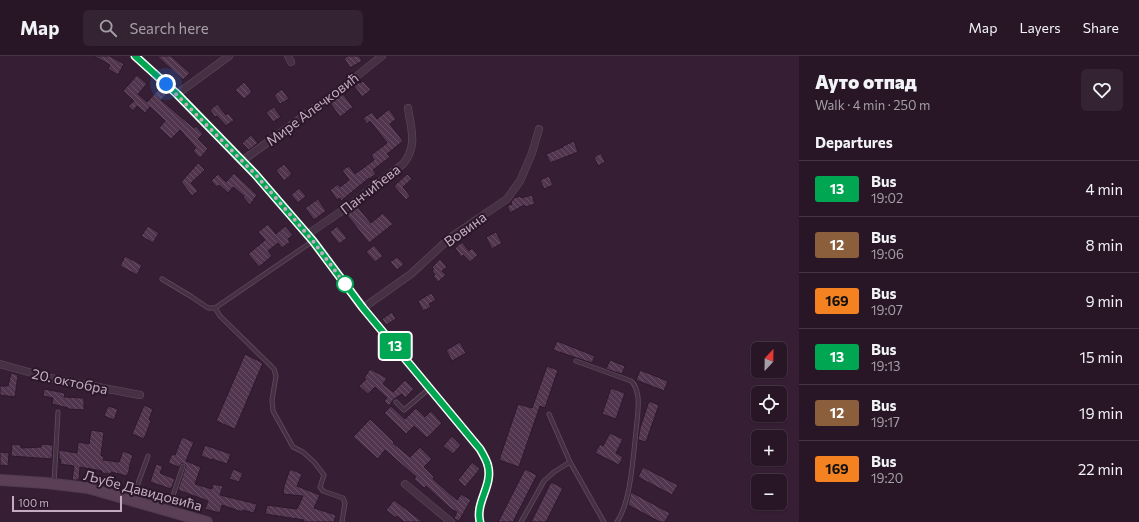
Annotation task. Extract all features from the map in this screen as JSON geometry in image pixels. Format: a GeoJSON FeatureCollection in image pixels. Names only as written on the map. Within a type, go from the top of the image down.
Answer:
{"type":"FeatureCollection","features":[{"type":"Feature","properties":{"kind":"main road","name":"Љубе Давидовића"},"geometry":{"type":"LineString","coordinates":[[0,480],[88,488],[207,522]]}},
{"type":"Feature","properties":{"kind":"street"},"geometry":{"type":"LineString","coordinates":[[135,56],[177,94],[242,161],[308,234],[363,308],[480,449],[488,466],[489,482],[482,497],[478,514],[480,522]]}},
{"type":"Feature","properties":{"kind":"street"},"geometry":{"type":"LineString","coordinates":[[177,94],[229,56]]}},
{"type":"Feature","properties":{"kind":"street","name":"Мире Алечковић"},"geometry":{"type":"LineString","coordinates":[[242,161],[342,88],[382,56]]}},
{"type":"Feature","properties":{"kind":"street","name":"Панчићева"},"geometry":{"type":"LineString","coordinates":[[308,234],[349,206],[407,160],[412,150],[413,141],[408,108]]}},
{"type":"Feature","properties":{"kind":"street","name":"Вовина"},"geometry":{"type":"LineString","coordinates":[[363,308],[411,274],[441,245],[456,233],[507,199],[520,181],[532,153],[539,129]]}},
{"type":"Feature","properties":{"kind":"street","name":"20. октобра"},"geometry":{"type":"LineString","coordinates":[[0,364],[50,378],[140,395]]}},
{"type":"Feature","properties":{"kind":"street"},"geometry":{"type":"LineString","coordinates":[[405,484],[450,522]]}},
{"type":"Feature","properties":{"kind":"lane"},"geometry":{"type":"LineString","coordinates":[[162,279],[208,308],[215,308],[313,241]]}},
{"type":"Feature","properties":{"kind":"lane"},"geometry":{"type":"LineString","coordinates":[[215,308],[220,316],[274,369],[276,376],[272,400],[273,411],[293,447],[303,452],[314,462],[324,475],[320,486],[323,491],[343,498],[345,503],[342,522]]}},
{"type":"Feature","properties":{"kind":"lane"},"geometry":{"type":"LineString","coordinates":[[576,361],[631,381],[635,385],[638,393],[631,473],[622,512],[617,522]]}},
{"type":"Feature","properties":{"kind":"lane"},"geometry":{"type":"LineString","coordinates":[[396,402],[404,410],[430,388]]}},
{"type":"Feature","properties":{"kind":"lane"},"geometry":{"type":"LineString","coordinates":[[54,484],[58,412]]}},
{"type":"Feature","properties":{"kind":"lane"},"geometry":{"type":"LineString","coordinates":[[549,414],[570,462],[604,522]]}},
{"type":"Feature","properties":{"kind":"lane"},"geometry":{"type":"LineString","coordinates":[[132,500],[148,456]]}},
{"type":"Feature","properties":{"kind":"lane"},"geometry":{"type":"LineString","coordinates":[[521,522],[544,481],[554,472],[570,462]]}},
{"type":"Feature","properties":{"kind":"lane"},"geometry":{"type":"LineString","coordinates":[[168,511],[183,466]]}},
{"type":"Feature","properties":{"kind":"building"},"geometry":{"type":"Polygon","coordinates":[[[94,56],[110,56],[124,64],[118,75],[108,69],[110,65],[94,56]]]}},
{"type":"Feature","properties":{"kind":"building"},"geometry":{"type":"Polygon","coordinates":[[[157,56],[171,56],[190,73],[183,80],[157,56]]]}},
{"type":"Feature","properties":{"kind":"building"},"geometry":{"type":"Polygon","coordinates":[[[348,56],[359,56],[362,61],[350,68],[344,58],[348,56]]]}},
{"type":"Feature","properties":{"kind":"building"},"geometry":{"type":"Polygon","coordinates":[[[137,75],[147,84],[138,94],[147,102],[159,89],[166,95],[161,100],[194,128],[196,126],[203,134],[198,139],[208,149],[200,158],[193,151],[196,148],[180,130],[171,139],[159,128],[165,121],[150,107],[145,113],[137,106],[133,111],[128,106],[134,101],[123,91],[137,75]]]}},
{"type":"Feature","properties":{"kind":"building"},"geometry":{"type":"Polygon","coordinates":[[[363,81],[371,90],[362,97],[354,86],[363,81]]]}},
{"type":"Feature","properties":{"kind":"building"},"geometry":{"type":"Polygon","coordinates":[[[244,82],[252,92],[244,99],[235,90],[244,82]]]}},
{"type":"Feature","properties":{"kind":"building"},"geometry":{"type":"Polygon","coordinates":[[[282,89],[289,99],[280,104],[274,95],[282,89]]]}},
{"type":"Feature","properties":{"kind":"building"},"geometry":{"type":"Polygon","coordinates":[[[343,94],[353,107],[340,117],[330,103],[343,94]]]}},
{"type":"Feature","properties":{"kind":"building"},"geometry":{"type":"Polygon","coordinates":[[[217,104],[226,115],[228,113],[234,120],[226,126],[217,116],[215,117],[210,110],[217,104]]]}},
{"type":"Feature","properties":{"kind":"building"},"geometry":{"type":"Polygon","coordinates":[[[274,107],[281,117],[273,122],[266,112],[274,107]]]}},
{"type":"Feature","properties":{"kind":"building"},"geometry":{"type":"Polygon","coordinates":[[[389,109],[396,119],[390,124],[403,141],[387,154],[390,157],[373,170],[376,174],[341,201],[340,198],[337,200],[330,190],[338,184],[340,187],[349,180],[342,170],[349,166],[355,174],[374,160],[371,155],[387,143],[370,121],[367,124],[363,118],[372,112],[377,119],[389,109]]]}},
{"type":"Feature","properties":{"kind":"building"},"geometry":{"type":"Polygon","coordinates":[[[251,135],[258,143],[249,150],[242,143],[251,135]]]}},
{"type":"Feature","properties":{"kind":"building"},"geometry":{"type":"Polygon","coordinates":[[[574,141],[578,152],[550,163],[546,154],[574,141]]]}},
{"type":"Feature","properties":{"kind":"building"},"geometry":{"type":"Polygon","coordinates":[[[601,153],[605,162],[598,166],[594,157],[601,153]]]}},
{"type":"Feature","properties":{"kind":"building"},"geometry":{"type":"Polygon","coordinates":[[[198,163],[205,170],[191,183],[198,191],[192,196],[181,182],[198,163]]]}},
{"type":"Feature","properties":{"kind":"building"},"geometry":{"type":"Polygon","coordinates":[[[284,164],[292,174],[284,181],[276,170],[284,164]]]}},
{"type":"Feature","properties":{"kind":"building"},"geometry":{"type":"Polygon","coordinates":[[[234,173],[257,195],[250,205],[243,197],[244,196],[233,187],[228,193],[219,185],[217,187],[211,181],[218,174],[226,182],[234,173]]]}},
{"type":"Feature","properties":{"kind":"building"},"geometry":{"type":"Polygon","coordinates":[[[407,174],[412,179],[403,187],[410,196],[406,200],[394,186],[407,174]]]}},
{"type":"Feature","properties":{"kind":"building"},"geometry":{"type":"Polygon","coordinates":[[[549,176],[553,185],[544,189],[540,180],[549,176]]]}},
{"type":"Feature","properties":{"kind":"building"},"geometry":{"type":"Polygon","coordinates":[[[299,188],[306,196],[298,203],[291,195],[299,188]]]}},
{"type":"Feature","properties":{"kind":"building"},"geometry":{"type":"Polygon","coordinates":[[[532,195],[535,204],[525,207],[524,205],[510,213],[507,206],[512,204],[511,202],[514,198],[532,195]]]}},
{"type":"Feature","properties":{"kind":"building"},"geometry":{"type":"Polygon","coordinates":[[[318,199],[326,211],[314,220],[305,208],[318,199]]]}},
{"type":"Feature","properties":{"kind":"building"},"geometry":{"type":"Polygon","coordinates":[[[357,206],[371,223],[383,213],[393,224],[369,243],[347,215],[357,206]]]}},
{"type":"Feature","properties":{"kind":"building"},"geometry":{"type":"Polygon","coordinates":[[[268,224],[276,234],[285,226],[293,235],[288,239],[290,242],[282,248],[278,243],[268,251],[272,256],[259,267],[248,254],[265,240],[258,232],[268,224]]]}},
{"type":"Feature","properties":{"kind":"building"},"geometry":{"type":"Polygon","coordinates":[[[148,226],[159,233],[153,243],[141,236],[148,226]]]}},
{"type":"Feature","properties":{"kind":"building"},"geometry":{"type":"Polygon","coordinates":[[[337,226],[347,238],[339,244],[330,232],[337,226]]]}},
{"type":"Feature","properties":{"kind":"building"},"geometry":{"type":"Polygon","coordinates":[[[496,232],[502,243],[492,249],[486,237],[496,232]]]}},
{"type":"Feature","properties":{"kind":"building"},"geometry":{"type":"Polygon","coordinates":[[[462,242],[469,251],[472,248],[478,255],[470,262],[463,255],[461,257],[455,248],[462,242]]]}},
{"type":"Feature","properties":{"kind":"building"},"geometry":{"type":"Polygon","coordinates":[[[374,245],[383,256],[375,262],[366,252],[374,245]]]}},
{"type":"Feature","properties":{"kind":"building"},"geometry":{"type":"Polygon","coordinates":[[[125,256],[142,265],[137,275],[120,266],[125,256]]]}},
{"type":"Feature","properties":{"kind":"building"},"geometry":{"type":"Polygon","coordinates":[[[397,257],[404,264],[397,270],[390,262],[397,257]]]}},
{"type":"Feature","properties":{"kind":"building"},"geometry":{"type":"Polygon","coordinates":[[[440,259],[447,267],[442,271],[446,275],[438,282],[433,276],[435,275],[432,271],[434,269],[432,267],[440,259]]]}},
{"type":"Feature","properties":{"kind":"building"},"geometry":{"type":"Polygon","coordinates":[[[431,293],[436,300],[429,304],[431,307],[423,311],[418,301],[431,293]]]}},
{"type":"Feature","properties":{"kind":"building"},"geometry":{"type":"Polygon","coordinates":[[[392,312],[396,319],[386,325],[382,319],[392,312]]]}},
{"type":"Feature","properties":{"kind":"building"},"geometry":{"type":"Polygon","coordinates":[[[557,341],[595,356],[592,363],[553,350],[557,341]]]}},
{"type":"Feature","properties":{"kind":"building"},"geometry":{"type":"Polygon","coordinates":[[[460,342],[466,353],[452,361],[446,350],[460,342]]]}},
{"type":"Feature","properties":{"kind":"building"},"geometry":{"type":"Polygon","coordinates":[[[245,354],[263,363],[235,429],[216,421],[245,354]]]}},
{"type":"Feature","properties":{"kind":"building"},"geometry":{"type":"Polygon","coordinates":[[[610,360],[625,366],[622,374],[606,369],[610,360]]]}},
{"type":"Feature","properties":{"kind":"building"},"geometry":{"type":"Polygon","coordinates":[[[547,366],[558,370],[545,408],[540,406],[519,467],[499,460],[518,404],[532,408],[547,366]]]}},
{"type":"Feature","properties":{"kind":"building"},"geometry":{"type":"Polygon","coordinates":[[[370,369],[387,378],[383,384],[393,392],[405,380],[414,389],[405,398],[402,394],[394,399],[389,406],[384,401],[387,398],[375,387],[368,394],[359,386],[366,379],[364,378],[370,369]]]}},
{"type":"Feature","properties":{"kind":"building"},"geometry":{"type":"Polygon","coordinates":[[[640,370],[668,381],[664,391],[636,380],[640,370]]]}},
{"type":"Feature","properties":{"kind":"building"},"geometry":{"type":"Polygon","coordinates":[[[11,373],[18,375],[15,397],[0,395],[0,386],[8,386],[11,373]]]}},
{"type":"Feature","properties":{"kind":"building"},"geometry":{"type":"Polygon","coordinates":[[[611,388],[625,393],[616,419],[602,414],[611,388]]]}},
{"type":"Feature","properties":{"kind":"building"},"geometry":{"type":"Polygon","coordinates":[[[44,389],[65,393],[64,397],[84,398],[84,410],[68,409],[52,404],[53,398],[43,396],[44,389]]]}},
{"type":"Feature","properties":{"kind":"building"},"geometry":{"type":"Polygon","coordinates":[[[649,401],[659,405],[646,442],[638,440],[640,428],[649,401]]]}},
{"type":"Feature","properties":{"kind":"building"},"geometry":{"type":"Polygon","coordinates":[[[144,405],[153,409],[149,420],[151,421],[144,439],[132,434],[144,405]]]}},
{"type":"Feature","properties":{"kind":"building"},"geometry":{"type":"Polygon","coordinates":[[[108,406],[118,409],[114,420],[104,416],[108,406]]]}},
{"type":"Feature","properties":{"kind":"building"},"geometry":{"type":"Polygon","coordinates":[[[391,406],[405,419],[416,408],[425,417],[431,411],[442,423],[427,438],[414,426],[406,434],[384,413],[391,406]]]}},
{"type":"Feature","properties":{"kind":"building"},"geometry":{"type":"Polygon","coordinates":[[[370,419],[394,442],[393,443],[410,457],[420,447],[432,459],[424,467],[434,477],[433,479],[457,500],[461,494],[471,500],[459,521],[454,518],[457,512],[451,509],[426,486],[424,488],[414,479],[416,477],[385,450],[378,459],[353,437],[370,419]]]}},
{"type":"Feature","properties":{"kind":"building"},"geometry":{"type":"Polygon","coordinates":[[[91,430],[104,432],[101,456],[104,456],[103,460],[119,462],[123,451],[133,455],[127,476],[111,472],[111,474],[102,473],[102,471],[80,467],[79,480],[72,480],[74,466],[60,464],[61,459],[59,459],[59,450],[77,453],[78,442],[89,444],[91,430]]]}},
{"type":"Feature","properties":{"kind":"building"},"geometry":{"type":"Polygon","coordinates":[[[610,433],[623,439],[616,453],[623,457],[619,465],[595,453],[600,444],[603,446],[610,433]]]}},
{"type":"Feature","properties":{"kind":"building"},"geometry":{"type":"Polygon","coordinates":[[[452,436],[461,445],[453,454],[443,446],[452,436]]]}},
{"type":"Feature","properties":{"kind":"building"},"geometry":{"type":"Polygon","coordinates":[[[182,437],[194,442],[186,461],[201,467],[195,484],[212,489],[213,484],[223,486],[220,495],[257,504],[254,513],[243,510],[242,512],[222,505],[220,513],[205,509],[208,501],[178,490],[186,465],[182,463],[179,467],[168,463],[172,454],[175,455],[182,437]]]}},
{"type":"Feature","properties":{"kind":"building"},"geometry":{"type":"Polygon","coordinates":[[[12,444],[21,445],[21,448],[41,447],[42,444],[53,445],[52,459],[11,456],[12,444]]]}},
{"type":"Feature","properties":{"kind":"building"},"geometry":{"type":"Polygon","coordinates":[[[205,445],[231,454],[227,464],[201,456],[205,445]]]}},
{"type":"Feature","properties":{"kind":"building"},"geometry":{"type":"Polygon","coordinates":[[[0,452],[9,453],[8,466],[0,465],[0,452]]]}},
{"type":"Feature","properties":{"kind":"building"},"geometry":{"type":"Polygon","coordinates":[[[472,462],[480,469],[465,487],[458,480],[472,462]]]}},
{"type":"Feature","properties":{"kind":"building"},"geometry":{"type":"Polygon","coordinates":[[[156,464],[163,466],[160,473],[175,479],[171,489],[150,482],[156,464]]]}},
{"type":"Feature","properties":{"kind":"building"},"geometry":{"type":"Polygon","coordinates":[[[643,467],[678,485],[672,495],[638,477],[643,467]]]}},
{"type":"Feature","properties":{"kind":"building"},"geometry":{"type":"Polygon","coordinates":[[[233,469],[243,473],[239,482],[229,479],[233,469]]]}},
{"type":"Feature","properties":{"kind":"building"},"geometry":{"type":"Polygon","coordinates":[[[290,469],[302,474],[297,486],[320,495],[314,508],[336,515],[334,522],[303,522],[304,520],[265,514],[267,505],[297,509],[303,496],[283,494],[290,469]]]}},
{"type":"Feature","properties":{"kind":"building"},"geometry":{"type":"Polygon","coordinates":[[[525,469],[537,475],[513,522],[498,522],[525,469]]]}},
{"type":"Feature","properties":{"kind":"building"},"geometry":{"type":"Polygon","coordinates":[[[551,482],[563,488],[546,522],[531,522],[551,482]]]}},
{"type":"Feature","properties":{"kind":"building"},"geometry":{"type":"Polygon","coordinates":[[[631,492],[670,513],[665,522],[660,522],[628,505],[631,492]]]}},
{"type":"Feature","properties":{"kind":"building"},"geometry":{"type":"Polygon","coordinates":[[[394,500],[423,522],[404,522],[397,516],[396,518],[386,510],[394,500]]]}},
{"type":"Feature","properties":{"kind":"bus line","name":"13"},"geometry":{"type":"LineString","coordinates":[[135,56],[177,94],[255,174],[313,241],[363,308],[480,449],[488,466],[489,482],[482,497],[478,514],[480,522]]}},
{"type":"Feature","properties":{"kind":"route"},"geometry":{"type":"LineString","coordinates":[[166,84],[255,174],[313,241],[347,287],[345,284]]}}]}
